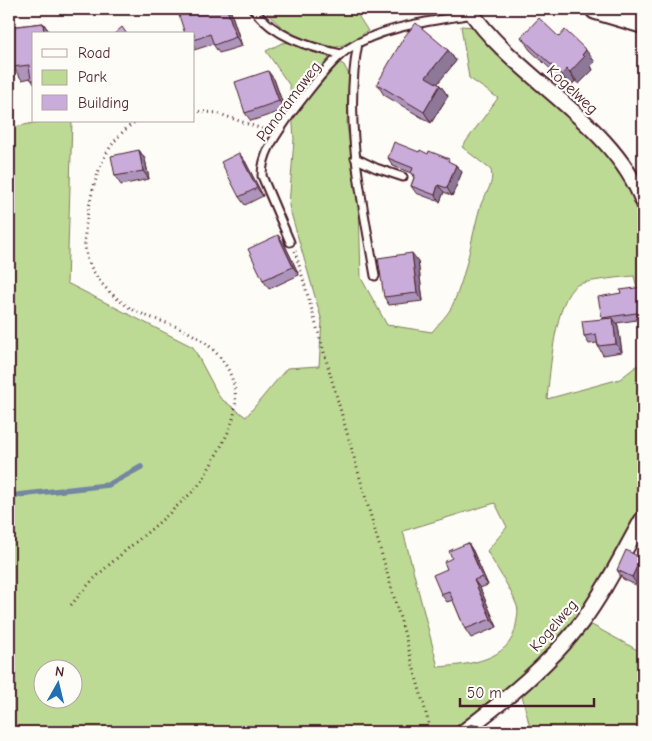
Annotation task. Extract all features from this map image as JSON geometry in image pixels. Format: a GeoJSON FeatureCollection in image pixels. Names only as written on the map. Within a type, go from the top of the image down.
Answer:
{"type":"FeatureCollection","features":[{"type":"Feature","properties":{"kind":"main road"},"geometry":{"type":"LineString","coordinates":[[596,9],[640,18]]}},
{"type":"Feature","properties":{"kind":"street","name":"Kogelweg"},"geometry":{"type":"LineString","coordinates":[[471,11],[515,60],[598,136],[625,168],[643,202]]}},
{"type":"Feature","properties":{"kind":"street","name":"Kogelweg"},"geometry":{"type":"LineString","coordinates":[[463,732],[532,674],[568,639],[595,602],[643,518]]}},
{"type":"Feature","properties":{"kind":"lane"},"geometry":{"type":"LineString","coordinates":[[253,9],[271,26],[292,39],[311,47],[341,54]]}},
{"type":"Feature","properties":{"kind":"lane","name":"Panoramaweg"},"geometry":{"type":"LineString","coordinates":[[290,242],[262,176],[262,165],[267,149],[304,97],[341,54],[358,43],[397,28],[471,11]]}},
{"type":"Feature","properties":{"kind":"lane"},"geometry":{"type":"LineString","coordinates":[[358,43],[354,62],[352,127],[355,158],[375,276]]}},
{"type":"Feature","properties":{"kind":"lane"},"geometry":{"type":"LineString","coordinates":[[355,158],[376,168],[404,177]]}},
{"type":"Feature","properties":{"kind":"path"},"geometry":{"type":"LineString","coordinates":[[195,111],[217,113],[277,135]]}},
{"type":"Feature","properties":{"kind":"path"},"geometry":{"type":"LineString","coordinates":[[71,605],[96,577],[157,525],[198,486],[227,434],[234,416],[234,384],[227,365],[202,340],[187,331],[131,308],[107,291],[88,259],[85,223],[98,169],[108,150],[126,128],[135,122]]}},
{"type":"Feature","properties":{"kind":"path"},"geometry":{"type":"LineString","coordinates":[[290,242],[298,256],[431,732]]}},
{"type":"Feature","properties":{"kind":"green space"},"geometry":{"type":"Polygon","coordinates":[[[263,9],[354,9],[368,31],[341,46],[334,48],[325,47],[292,34],[263,9]]]}},
{"type":"Feature","properties":{"kind":"green space"},"geometry":{"type":"Polygon","coordinates":[[[461,26],[475,27],[595,139],[608,154],[638,200],[643,214],[643,295],[639,295],[634,276],[577,285],[563,305],[552,355],[547,399],[620,379],[643,361],[643,510],[592,600],[548,654],[456,732],[9,732],[9,128],[39,122],[72,122],[67,283],[193,347],[220,398],[246,417],[287,368],[319,366],[322,321],[289,206],[294,139],[290,86],[266,51],[282,43],[291,42],[327,55],[344,65],[349,75],[347,125],[359,207],[361,278],[387,325],[432,332],[453,304],[465,268],[480,207],[492,180],[491,170],[462,147],[498,98],[469,78],[461,26]],[[495,503],[403,531],[438,667],[462,665],[486,659],[497,654],[512,637],[516,625],[517,606],[487,551],[507,527],[495,503]]]}},
{"type":"Feature","properties":{"kind":"green space"},"geometry":{"type":"Polygon","coordinates":[[[590,624],[641,652],[643,648],[643,732],[531,732],[521,691],[557,661],[590,624]]]}},
{"type":"Feature","properties":{"kind":"building"},"geometry":{"type":"Polygon","coordinates":[[[177,9],[227,9],[236,37],[214,45],[210,34],[195,40],[195,32],[184,32],[177,9]]]}},
{"type":"Feature","properties":{"kind":"building"},"geometry":{"type":"Polygon","coordinates":[[[539,18],[559,37],[565,30],[586,50],[582,55],[584,57],[570,72],[567,69],[562,75],[521,37],[539,18]]]}},
{"type":"Feature","properties":{"kind":"building"},"geometry":{"type":"Polygon","coordinates":[[[43,23],[44,32],[32,32],[32,80],[29,65],[13,67],[9,27],[43,23]]]}},
{"type":"Feature","properties":{"kind":"building"},"geometry":{"type":"Polygon","coordinates":[[[416,23],[448,50],[426,77],[440,85],[424,112],[377,84],[404,37],[416,23]]]}},
{"type":"Feature","properties":{"kind":"building"},"geometry":{"type":"Polygon","coordinates":[[[122,27],[126,32],[116,32],[122,27]]]}},
{"type":"Feature","properties":{"kind":"building"},"geometry":{"type":"Polygon","coordinates":[[[268,71],[279,101],[245,113],[235,82],[268,71]]]}},
{"type":"Feature","properties":{"kind":"building"},"geometry":{"type":"Polygon","coordinates":[[[394,142],[419,152],[420,150],[428,154],[429,151],[449,159],[448,161],[456,165],[447,188],[438,185],[435,195],[411,186],[415,175],[411,173],[413,168],[388,158],[394,142]]]}},
{"type":"Feature","properties":{"kind":"building"},"geometry":{"type":"Polygon","coordinates":[[[139,150],[143,171],[115,176],[111,156],[139,150]]]}},
{"type":"Feature","properties":{"kind":"building"},"geometry":{"type":"Polygon","coordinates":[[[239,153],[257,188],[239,197],[221,162],[239,153]]]}},
{"type":"Feature","properties":{"kind":"building"},"geometry":{"type":"Polygon","coordinates":[[[278,235],[293,267],[263,280],[248,249],[278,235]]]}},
{"type":"Feature","properties":{"kind":"building"},"geometry":{"type":"Polygon","coordinates":[[[412,253],[417,293],[384,297],[378,258],[412,253]]]}},
{"type":"Feature","properties":{"kind":"building"},"geometry":{"type":"Polygon","coordinates":[[[643,287],[643,312],[602,318],[598,297],[621,293],[620,290],[643,287]]]}},
{"type":"Feature","properties":{"kind":"building"},"geometry":{"type":"Polygon","coordinates":[[[613,318],[616,344],[598,346],[596,334],[584,336],[582,321],[613,318]]]}},
{"type":"Feature","properties":{"kind":"building"},"geometry":{"type":"Polygon","coordinates":[[[468,543],[482,577],[474,580],[491,619],[465,629],[449,591],[441,594],[433,575],[447,569],[444,562],[452,558],[449,551],[468,543]]]}},
{"type":"Feature","properties":{"kind":"building"},"geometry":{"type":"Polygon","coordinates":[[[626,550],[641,558],[632,577],[617,570],[626,550]]]}},
{"type":"Feature","properties":{"kind":"building"},"geometry":{"type":"Polygon","coordinates":[[[471,724],[494,732],[462,732],[471,724]]]}},
{"type":"Feature","properties":{"kind":"waterway"},"geometry":{"type":"LineString","coordinates":[[9,496],[108,485],[141,467]]}}]}
